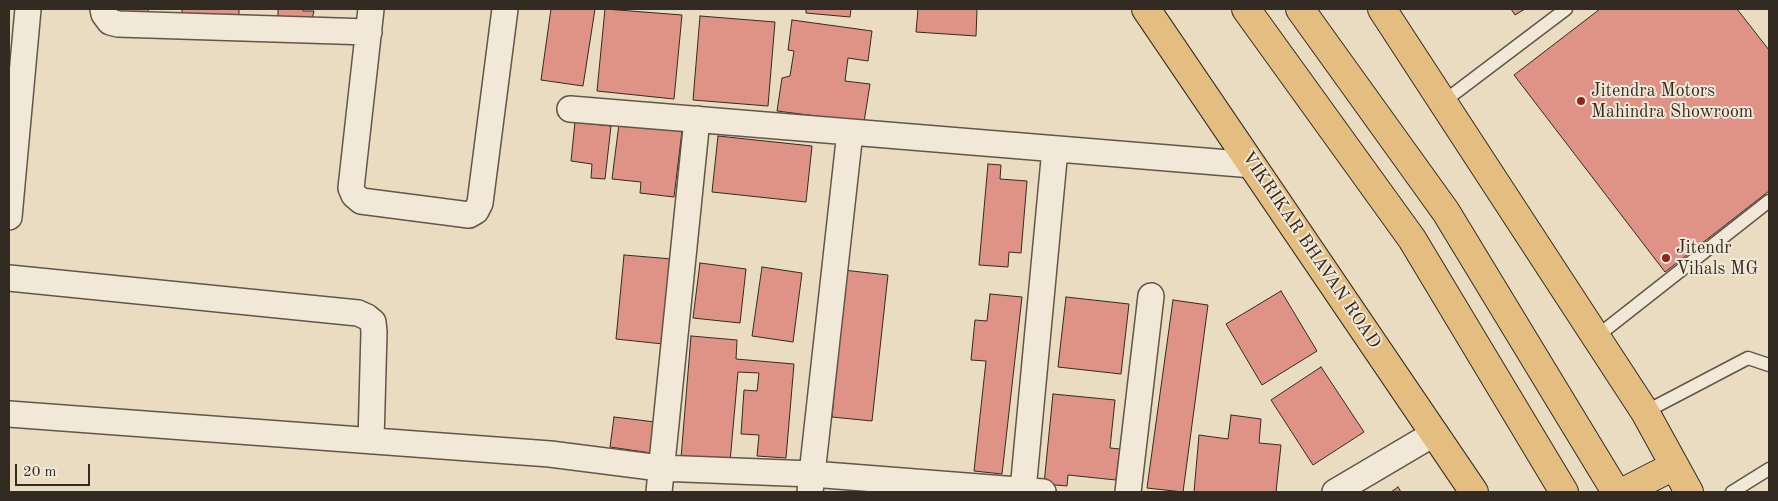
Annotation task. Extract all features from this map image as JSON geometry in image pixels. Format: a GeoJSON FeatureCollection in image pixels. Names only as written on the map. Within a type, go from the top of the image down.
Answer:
{"type":"FeatureCollection","features":[{"type":"Feature","properties":{"kind":"main road","name":"VIKRIKAR BHAVAN ROAD"},"geometry":{"type":"LineString","coordinates":[[1146,9],[1474,492]]}},
{"type":"Feature","properties":{"kind":"main road"},"geometry":{"type":"LineString","coordinates":[[1246,9],[1412,240],[1564,492]]}},
{"type":"Feature","properties":{"kind":"main road"},"geometry":{"type":"LineString","coordinates":[[1300,9],[1446,212],[1616,492]]}},
{"type":"Feature","properties":{"kind":"main road"},"geometry":{"type":"LineString","coordinates":[[1382,9],[1645,412],[1689,492]]}},
{"type":"Feature","properties":{"kind":"main road"},"geometry":{"type":"LineString","coordinates":[[1624,492],[1674,466]]}},
{"type":"Feature","properties":{"kind":"street"},"geometry":{"type":"LineString","coordinates":[[9,218],[14,109],[28,9]]}},
{"type":"Feature","properties":{"kind":"street"},"geometry":{"type":"LineString","coordinates":[[103,9],[110,22],[118,24],[370,20],[351,188],[354,195],[361,201],[469,215],[476,212],[480,203],[505,9]]}},
{"type":"Feature","properties":{"kind":"street"},"geometry":{"type":"LineString","coordinates":[[570,109],[1253,165]]}},
{"type":"Feature","properties":{"kind":"street"},"geometry":{"type":"LineString","coordinates":[[659,492],[697,119]]}},
{"type":"Feature","properties":{"kind":"street"},"geometry":{"type":"LineString","coordinates":[[811,483],[850,132]]}},
{"type":"Feature","properties":{"kind":"street"},"geometry":{"type":"LineString","coordinates":[[9,414],[550,454],[660,468],[811,483],[1033,491],[1055,149]]}},
{"type":"Feature","properties":{"kind":"street"},"geometry":{"type":"LineString","coordinates":[[9,278],[358,314],[368,317],[373,322],[374,332],[371,441]]}},
{"type":"Feature","properties":{"kind":"street"},"geometry":{"type":"LineString","coordinates":[[1128,492],[1151,296]]}},
{"type":"Feature","properties":{"kind":"street"},"geometry":{"type":"LineString","coordinates":[[1335,492],[1435,433]]}},
{"type":"Feature","properties":{"kind":"lane"},"geometry":{"type":"LineString","coordinates":[[1443,102],[1566,9]]}},
{"type":"Feature","properties":{"kind":"lane"},"geometry":{"type":"LineString","coordinates":[[1596,337],[1769,201]]}},
{"type":"Feature","properties":{"kind":"lane"},"geometry":{"type":"LineString","coordinates":[[1645,412],[1748,358],[1769,365]]}},
{"type":"Feature","properties":{"kind":"lane"},"geometry":{"type":"LineString","coordinates":[[1732,492],[1769,470]]}},
{"type":"Feature","properties":{"kind":"building"},"geometry":{"type":"Polygon","coordinates":[[[113,9],[148,9],[148,21],[112,20],[113,9]]]}},
{"type":"Feature","properties":{"kind":"building"},"geometry":{"type":"Polygon","coordinates":[[[182,9],[239,9],[239,25],[182,24],[182,9]]]}},
{"type":"Feature","properties":{"kind":"building"},"geometry":{"type":"Polygon","coordinates":[[[278,9],[314,11],[311,23],[278,23],[278,9]]]}},
{"type":"Feature","properties":{"kind":"building"},"geometry":{"type":"Polygon","coordinates":[[[551,9],[595,9],[583,86],[541,80],[551,9]]]}},
{"type":"Feature","properties":{"kind":"building"},"geometry":{"type":"Polygon","coordinates":[[[605,9],[682,15],[674,99],[597,91],[605,9]]]}},
{"type":"Feature","properties":{"kind":"building"},"geometry":{"type":"Polygon","coordinates":[[[806,9],[851,9],[850,17],[806,13],[806,9]]]}},
{"type":"Feature","properties":{"kind":"building"},"geometry":{"type":"Polygon","coordinates":[[[918,9],[977,9],[976,36],[916,32],[918,9]]]}},
{"type":"Feature","properties":{"kind":"building"},"geometry":{"type":"Polygon","coordinates":[[[1511,9],[1525,9],[1515,15],[1511,9]]]}},
{"type":"Feature","properties":{"kind":"building"},"geometry":{"type":"Polygon","coordinates":[[[1600,9],[1737,9],[1769,50],[1769,191],[1665,272],[1514,75],[1600,9]]]}},
{"type":"Feature","properties":{"kind":"building"},"geometry":{"type":"Polygon","coordinates":[[[700,16],[775,22],[768,106],[693,100],[700,16]]]}},
{"type":"Feature","properties":{"kind":"building"},"geometry":{"type":"Polygon","coordinates":[[[792,20],[872,31],[868,61],[848,58],[845,81],[870,84],[864,122],[777,111],[782,78],[790,76],[794,51],[788,50],[792,20]]]}},
{"type":"Feature","properties":{"kind":"building"},"geometry":{"type":"Polygon","coordinates":[[[575,122],[611,126],[605,179],[591,178],[592,164],[571,161],[575,122]]]}},
{"type":"Feature","properties":{"kind":"building"},"geometry":{"type":"Polygon","coordinates":[[[619,124],[682,131],[674,197],[640,193],[641,182],[612,179],[619,124]]]}},
{"type":"Feature","properties":{"kind":"building"},"geometry":{"type":"Polygon","coordinates":[[[718,136],[812,146],[806,202],[712,192],[718,136]]]}},
{"type":"Feature","properties":{"kind":"building"},"geometry":{"type":"Polygon","coordinates":[[[988,164],[1001,165],[1000,179],[1027,181],[1021,253],[1009,252],[1008,267],[979,265],[988,164]]]}},
{"type":"Feature","properties":{"kind":"building"},"geometry":{"type":"Polygon","coordinates":[[[624,255],[672,259],[663,344],[616,339],[624,255]]]}},
{"type":"Feature","properties":{"kind":"building"},"geometry":{"type":"Polygon","coordinates":[[[700,263],[746,269],[740,323],[693,318],[700,263]]]}},
{"type":"Feature","properties":{"kind":"building"},"geometry":{"type":"Polygon","coordinates":[[[762,267],[802,273],[793,342],[752,336],[762,267]]]}},
{"type":"Feature","properties":{"kind":"building"},"geometry":{"type":"Polygon","coordinates":[[[843,270],[888,275],[872,421],[832,417],[838,354],[834,354],[843,270]]]}},
{"type":"Feature","properties":{"kind":"building"},"geometry":{"type":"Polygon","coordinates":[[[1281,291],[1317,351],[1262,385],[1226,324],[1281,291]]]}},
{"type":"Feature","properties":{"kind":"building"},"geometry":{"type":"Polygon","coordinates":[[[990,294],[1022,297],[1002,474],[974,471],[986,361],[971,360],[975,320],[987,321],[990,294]]]}},
{"type":"Feature","properties":{"kind":"building"},"geometry":{"type":"Polygon","coordinates":[[[1066,297],[1129,304],[1121,374],[1058,367],[1066,297]]]}},
{"type":"Feature","properties":{"kind":"building"},"geometry":{"type":"Polygon","coordinates":[[[1173,300],[1208,305],[1183,492],[1147,488],[1173,300]]]}},
{"type":"Feature","properties":{"kind":"building"},"geometry":{"type":"Polygon","coordinates":[[[691,336],[737,340],[736,359],[794,364],[786,458],[757,456],[759,435],[741,434],[744,390],[757,391],[759,373],[738,372],[730,462],[681,458],[691,336]]]}},
{"type":"Feature","properties":{"kind":"building"},"geometry":{"type":"Polygon","coordinates":[[[1321,367],[1364,432],[1313,465],[1271,400],[1321,367]]]}},
{"type":"Feature","properties":{"kind":"building"},"geometry":{"type":"Polygon","coordinates":[[[1053,394],[1115,400],[1110,448],[1120,449],[1116,480],[1068,475],[1067,486],[1044,484],[1053,394]]]}},
{"type":"Feature","properties":{"kind":"building"},"geometry":{"type":"Polygon","coordinates":[[[1231,415],[1261,419],[1259,443],[1281,445],[1276,492],[1194,492],[1199,435],[1228,439],[1231,415]]]}},
{"type":"Feature","properties":{"kind":"building"},"geometry":{"type":"Polygon","coordinates":[[[614,417],[655,422],[651,453],[610,447],[614,417]]]}},
{"type":"Feature","properties":{"kind":"building"},"geometry":{"type":"Polygon","coordinates":[[[1398,487],[1401,492],[1391,492],[1398,487]]]}},
{"type":"Feature","properties":{"kind":"place","name":"Jitendra Motors Mahindra Showroom"},"geometry":{"type":"Point","coordinates":[1581,101]}},
{"type":"Feature","properties":{"kind":"place","name":"Jitendr Vihals MG"},"geometry":{"type":"Point","coordinates":[1666,258]}}]}
